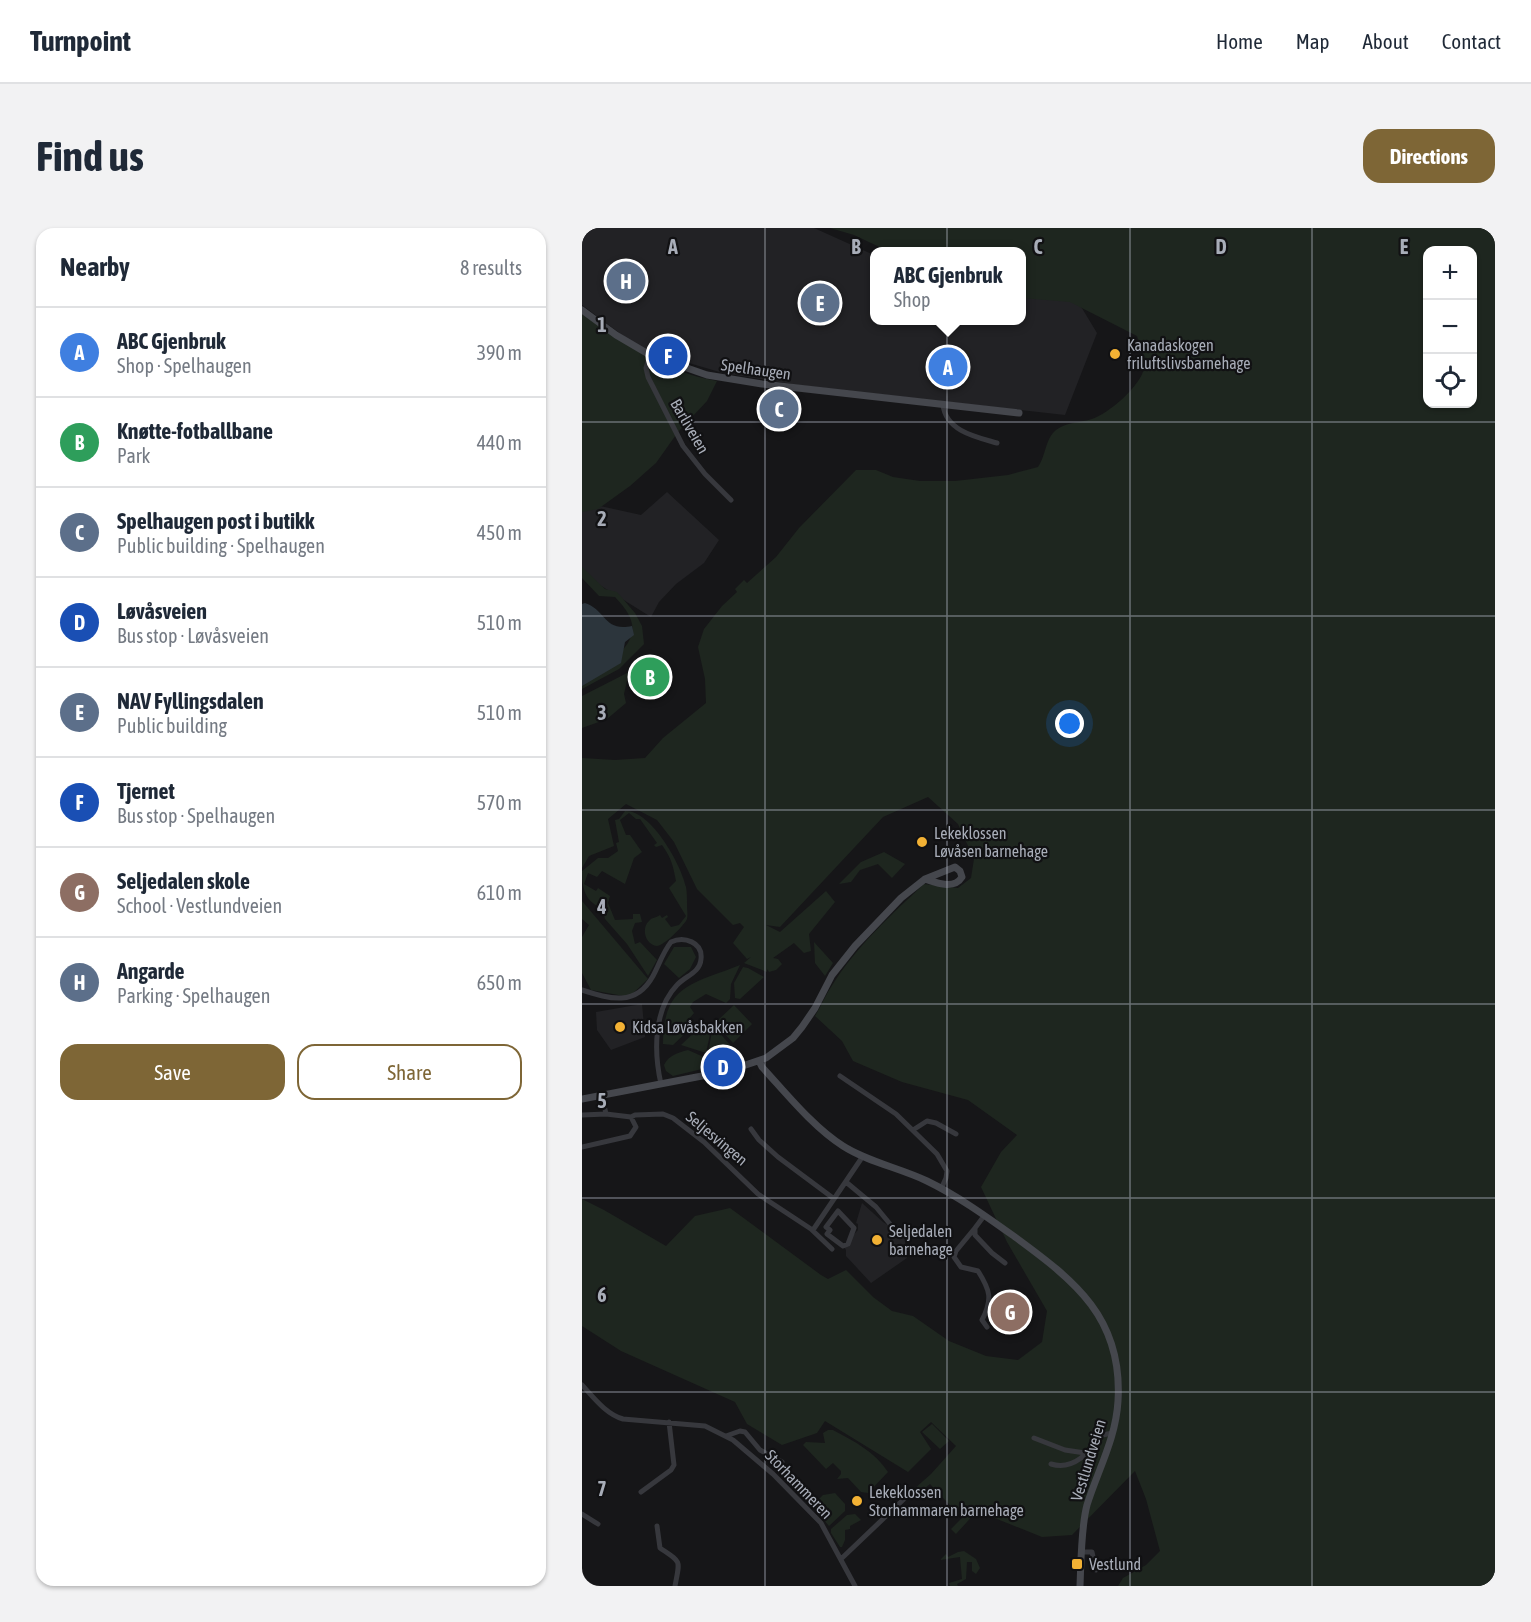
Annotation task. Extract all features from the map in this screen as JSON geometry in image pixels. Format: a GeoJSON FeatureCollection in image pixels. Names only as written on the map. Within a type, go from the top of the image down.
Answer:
{"type":"FeatureCollection","features":[{"type":"Feature","properties":{"kind":"main road","name":"Spelhaugen"},"geometry":{"type":"LineString","coordinates":[[582,310],[616,335],[650,355],[707,375],[775,386],[1019,413]]}},
{"type":"Feature","properties":{"kind":"main road"},"geometry":{"type":"LineString","coordinates":[[582,1099],[728,1071],[759,1061],[793,1038],[815,1008],[832,975],[855,946],[901,898],[925,879],[955,867],[960,871],[962,877],[952,885],[925,879]]}},
{"type":"Feature","properties":{"kind":"main road","name":"Vestlundveien"},"geometry":{"type":"LineString","coordinates":[[759,1061],[791,1099],[843,1146],[941,1189],[984,1216],[1064,1274],[1095,1310],[1108,1335],[1117,1367],[1118,1401],[1108,1451],[1087,1506],[1080,1586]]}},
{"type":"Feature","properties":{"kind":"street","name":"Barliveien"},"geometry":{"type":"LineString","coordinates":[[650,355],[646,368],[648,377],[683,446],[702,471],[731,500]]}},
{"type":"Feature","properties":{"kind":"street"},"geometry":{"type":"LineString","coordinates":[[942,405],[949,419],[963,432],[998,443]]}},
{"type":"Feature","properties":{"kind":"street"},"geometry":{"type":"LineString","coordinates":[[582,990],[612,999],[633,996],[646,987],[671,942],[688,940],[697,945],[702,956],[700,965],[670,994],[660,1016],[658,1049],[660,1084]]}},
{"type":"Feature","properties":{"kind":"street"},"geometry":{"type":"LineString","coordinates":[[840,1076],[885,1106],[913,1130],[944,1164],[947,1171],[941,1189]]}},
{"type":"Feature","properties":{"kind":"street"},"geometry":{"type":"LineString","coordinates":[[602,1096],[606,1114]]}},
{"type":"Feature","properties":{"kind":"street","name":"Seljesvingen"},"geometry":{"type":"LineString","coordinates":[[582,1115],[606,1114],[631,1118],[635,1115],[667,1114],[696,1135],[758,1194],[813,1230],[832,1249]]}},
{"type":"Feature","properties":{"kind":"street"},"geometry":{"type":"LineString","coordinates":[[582,1147],[630,1136],[636,1127],[631,1118]]}},
{"type":"Feature","properties":{"kind":"street"},"geometry":{"type":"LineString","coordinates":[[913,1130],[927,1121],[936,1123],[956,1134]]}},
{"type":"Feature","properties":{"kind":"street","name":"Seljesvingen"},"geometry":{"type":"LineString","coordinates":[[751,1129],[759,1140],[778,1157],[834,1198]]}},
{"type":"Feature","properties":{"kind":"street"},"geometry":{"type":"LineString","coordinates":[[813,1230],[863,1156]]}},
{"type":"Feature","properties":{"kind":"street"},"geometry":{"type":"LineString","coordinates":[[846,1182],[882,1213],[890,1224]]}},
{"type":"Feature","properties":{"kind":"street"},"geometry":{"type":"LineString","coordinates":[[838,1211],[854,1228],[848,1244],[843,1246],[827,1234],[830,1230],[826,1227],[838,1211]]}},
{"type":"Feature","properties":{"kind":"street"},"geometry":{"type":"LineString","coordinates":[[984,1216],[956,1251],[954,1257],[961,1267],[978,1270],[986,1284],[990,1295],[988,1308],[982,1320],[987,1327]]}},
{"type":"Feature","properties":{"kind":"street"},"geometry":{"type":"LineString","coordinates":[[975,1228],[975,1235],[980,1241],[1005,1263]]}},
{"type":"Feature","properties":{"kind":"street","name":"Storhammeren"},"geometry":{"type":"LineString","coordinates":[[582,1385],[616,1417],[705,1426],[726,1436],[754,1456],[821,1523],[855,1586]]}},
{"type":"Feature","properties":{"kind":"street"},"geometry":{"type":"LineString","coordinates":[[641,1492],[671,1470],[674,1465],[669,1422]]}},
{"type":"Feature","properties":{"kind":"street","name":"Storhammeren"},"geometry":{"type":"LineString","coordinates":[[726,1436],[740,1431],[745,1432],[760,1450],[782,1462]]}},
{"type":"Feature","properties":{"kind":"street"},"geometry":{"type":"LineString","coordinates":[[1051,1464],[1070,1465],[1077,1462],[1102,1435],[1113,1433]]}},
{"type":"Feature","properties":{"kind":"street"},"geometry":{"type":"LineString","coordinates":[[1034,1438],[1065,1450],[1085,1454]]}},
{"type":"Feature","properties":{"kind":"street"},"geometry":{"type":"LineString","coordinates":[[841,1559],[905,1498]]}},
{"type":"Feature","properties":{"kind":"street"},"geometry":{"type":"LineString","coordinates":[[582,1514],[598,1524]]}},
{"type":"Feature","properties":{"kind":"street"},"geometry":{"type":"LineString","coordinates":[[657,1526],[660,1548],[673,1555],[678,1565],[675,1586]]}},
{"type":"Feature","properties":{"kind":"street"},"geometry":{"type":"LineString","coordinates":[[1082,1552],[1092,1552],[1096,1570]]}},
{"type":"Feature","properties":{"kind":"shaded area"},"geometry":{"type":"Polygon","coordinates":[[[582,228],[814,228],[870,253],[870,325],[1026,325],[1026,289],[1077,300],[1097,333],[1065,415],[798,385],[723,373],[641,349],[582,305],[582,228]]]}},
{"type":"Feature","properties":{"kind":"shaded area"},"geometry":{"type":"Polygon","coordinates":[[[830,228],[1495,228],[1495,1586],[1118,1586],[1123,1578],[1146,1565],[1160,1551],[1146,1499],[1135,1471],[1072,1535],[1042,1537],[977,1511],[956,1534],[951,1529],[962,1518],[930,1484],[919,1493],[914,1489],[956,1446],[931,1422],[920,1432],[931,1449],[908,1472],[825,1421],[817,1433],[782,1445],[747,1424],[735,1402],[621,1351],[582,1326],[582,1199],[666,1246],[695,1216],[730,1208],[821,1275],[828,1279],[846,1270],[873,1297],[892,1311],[913,1316],[949,1341],[986,1356],[1018,1360],[1042,1342],[1047,1311],[1007,1242],[981,1187],[1001,1152],[1017,1135],[968,1100],[902,1082],[853,1061],[842,1041],[815,1016],[842,970],[875,931],[924,884],[958,888],[971,878],[974,859],[958,824],[928,797],[883,817],[780,927],[766,925],[780,932],[826,891],[835,902],[809,934],[811,951],[804,953],[794,943],[773,958],[778,959],[782,964],[776,970],[769,972],[767,969],[767,972],[744,963],[751,957],[747,959],[733,943],[744,927],[740,923],[733,925],[697,889],[674,842],[657,820],[626,804],[608,819],[614,846],[589,856],[582,868],[582,758],[615,760],[645,758],[663,738],[706,703],[705,679],[698,647],[704,629],[722,606],[737,592],[735,589],[744,580],[747,583],[776,557],[799,528],[856,470],[876,470],[893,477],[920,481],[955,481],[1008,475],[1038,467],[1050,438],[1056,430],[1099,416],[1123,398],[1137,383],[1142,375],[1144,360],[1137,336],[1070,302],[1026,298],[1026,247],[880,247],[854,235],[830,228]]]}},
{"type":"Feature","properties":{"kind":"shaded area"},"geometry":{"type":"Polygon","coordinates":[[[582,314],[630,346],[662,363],[698,377],[717,381],[707,401],[678,432],[656,463],[630,486],[598,509],[582,512],[582,314]]]}},
{"type":"Feature","properties":{"kind":"shaded area"},"geometry":{"type":"Polygon","coordinates":[[[667,492],[719,540],[704,563],[676,584],[659,602],[651,617],[582,574],[582,502],[641,515],[667,492]]]}},
{"type":"Feature","properties":{"kind":"shaded area"},"geometry":{"type":"Polygon","coordinates":[[[582,567],[605,589],[617,592],[635,613],[642,626],[644,644],[619,669],[582,689],[582,680],[599,672],[620,653],[630,638],[632,625],[627,611],[615,597],[599,596],[582,578],[582,567]]]}},
{"type":"Feature","properties":{"kind":"shaded area"},"geometry":{"type":"Polygon","coordinates":[[[585,603],[616,626],[632,626],[634,635],[625,642],[621,663],[582,686],[582,604],[585,603]]]}},
{"type":"Feature","properties":{"kind":"shaded area"},"geometry":{"type":"Polygon","coordinates":[[[652,661],[665,676],[646,692],[634,677],[652,661]]]}},
{"type":"Feature","properties":{"kind":"shaded area"},"geometry":{"type":"Polygon","coordinates":[[[629,672],[624,694],[626,703],[607,719],[582,728],[582,696],[629,672]]]}},
{"type":"Feature","properties":{"kind":"shaded area"},"geometry":{"type":"Polygon","coordinates":[[[625,811],[635,813],[645,819],[663,840],[678,865],[686,887],[687,920],[674,935],[660,945],[653,945],[647,939],[645,928],[651,919],[667,915],[665,919],[671,927],[679,925],[686,916],[669,888],[676,881],[668,854],[662,845],[656,847],[654,845],[657,843],[640,819],[636,819],[629,813],[620,820],[626,835],[630,835],[642,852],[634,858],[625,884],[602,871],[597,877],[588,873],[584,884],[596,891],[598,888],[610,896],[608,903],[615,920],[633,919],[633,914],[640,914],[642,922],[635,923],[632,931],[635,944],[640,942],[657,960],[648,976],[627,944],[605,919],[602,908],[588,898],[583,883],[582,871],[598,858],[608,858],[618,851],[616,843],[619,842],[615,820],[619,819],[625,811]]]}},
{"type":"Feature","properties":{"kind":"shaded area"},"geometry":{"type":"Polygon","coordinates":[[[884,852],[905,864],[892,878],[878,864],[860,870],[851,882],[839,884],[861,862],[884,852]]]}},
{"type":"Feature","properties":{"kind":"shaded area"},"geometry":{"type":"Polygon","coordinates":[[[582,901],[648,979],[629,997],[591,990],[582,973],[582,937],[589,925],[582,919],[582,901]]]}},
{"type":"Feature","properties":{"kind":"shaded area"},"geometry":{"type":"Polygon","coordinates":[[[814,942],[833,963],[825,976],[815,963],[814,942]]]}},
{"type":"Feature","properties":{"kind":"shaded area"},"geometry":{"type":"Polygon","coordinates":[[[674,947],[691,947],[696,957],[690,969],[679,978],[664,964],[674,947]]]}},
{"type":"Feature","properties":{"kind":"shaded area"},"geometry":{"type":"Polygon","coordinates":[[[740,965],[731,984],[730,999],[726,1003],[706,994],[693,1002],[690,1007],[694,1013],[689,1019],[695,1024],[673,1045],[663,1044],[664,1024],[668,1009],[675,998],[695,983],[740,965]]]}},
{"type":"Feature","properties":{"kind":"shaded area"},"geometry":{"type":"Polygon","coordinates":[[[743,967],[764,977],[740,999],[735,998],[734,983],[743,967]]]}},
{"type":"Feature","properties":{"kind":"shaded area","name":"Kidsa Løvåsbakken"},"geometry":{"type":"Polygon","coordinates":[[[642,1004],[645,1037],[611,1050],[597,1030],[596,1012],[642,1004]]]}},
{"type":"Feature","properties":{"kind":"shaded area"},"geometry":{"type":"Polygon","coordinates":[[[734,1005],[752,1024],[733,1043],[715,1023],[734,1005]]]}},
{"type":"Feature","properties":{"kind":"shaded area"},"geometry":{"type":"Polygon","coordinates":[[[706,1024],[712,1025],[706,1053],[681,1045],[700,1027],[706,1024]]]}},
{"type":"Feature","properties":{"kind":"shaded area"},"geometry":{"type":"Polygon","coordinates":[[[713,1026],[734,1049],[722,1055],[708,1053],[713,1026]]]}},
{"type":"Feature","properties":{"kind":"shaded area"},"geometry":{"type":"Polygon","coordinates":[[[688,1050],[706,1058],[702,1069],[673,1076],[666,1071],[664,1065],[668,1059],[688,1050]]]}},
{"type":"Feature","properties":{"kind":"shaded area"},"geometry":{"type":"Polygon","coordinates":[[[737,1053],[742,1060],[706,1069],[707,1059],[714,1060],[737,1053]]]}},
{"type":"Feature","properties":{"kind":"shaded area","name":"Seljedalen barnehage"},"geometry":{"type":"Polygon","coordinates":[[[862,1203],[883,1222],[905,1236],[907,1251],[907,1258],[871,1283],[846,1256],[843,1246],[858,1230],[856,1223],[862,1203]]]}},
{"type":"Feature","properties":{"kind":"shaded area"},"geometry":{"type":"Polygon","coordinates":[[[932,1424],[949,1441],[940,1449],[922,1432],[932,1424]]]}},
{"type":"Feature","properties":{"kind":"shaded area"},"geometry":{"type":"Polygon","coordinates":[[[828,1430],[849,1438],[864,1448],[888,1472],[868,1493],[861,1492],[848,1478],[837,1479],[841,1471],[833,1463],[826,1469],[803,1445],[806,1442],[825,1443],[823,1433],[828,1430]]]}},
{"type":"Feature","properties":{"kind":"shaded area"},"geometry":{"type":"Polygon","coordinates":[[[835,1493],[845,1504],[845,1511],[829,1526],[811,1505],[812,1503],[816,1506],[823,1495],[835,1493]]]}},
{"type":"Feature","properties":{"kind":"shaded area"},"geometry":{"type":"Polygon","coordinates":[[[855,1514],[861,1520],[850,1526],[850,1529],[845,1530],[845,1540],[840,1547],[831,1529],[847,1515],[855,1514]]]}},
{"type":"Feature","properties":{"kind":"shaded area"},"geometry":{"type":"Polygon","coordinates":[[[964,1551],[976,1559],[980,1568],[976,1574],[972,1571],[972,1562],[967,1562],[966,1579],[957,1584],[958,1586],[950,1586],[949,1583],[962,1579],[960,1557],[940,1560],[946,1554],[948,1557],[964,1551]]]}},
{"type":"Feature","properties":{"kind":"place","name":"Angarde"},"geometry":{"type":"Point","coordinates":[626,281]}},
{"type":"Feature","properties":{"kind":"place","name":"NAV Fyllingsdalen"},"geometry":{"type":"Point","coordinates":[820,303]}},
{"type":"Feature","properties":{"kind":"place","name":"Kanadaskogen friluftslivsbarnehage"},"geometry":{"type":"Point","coordinates":[1115,354]}},
{"type":"Feature","properties":{"kind":"place","name":"Tjernet"},"geometry":{"type":"Point","coordinates":[668,356]}},
{"type":"Feature","properties":{"kind":"place","name":"ABC Gjenbruk"},"geometry":{"type":"Point","coordinates":[948,367]}},
{"type":"Feature","properties":{"kind":"place","name":"Spelhaugen post i butikk"},"geometry":{"type":"Point","coordinates":[779,409]}},
{"type":"Feature","properties":{"kind":"place","name":"Knøtte-fotballbane"},"geometry":{"type":"Point","coordinates":[650,677]}},
{"type":"Feature","properties":{"kind":"place","name":"Lekeklossen Løvåsen barnehage"},"geometry":{"type":"Point","coordinates":[922,842]}},
{"type":"Feature","properties":{"kind":"place","name":"Kidsa Løvåsbakken"},"geometry":{"type":"Point","coordinates":[620,1027]}},
{"type":"Feature","properties":{"kind":"place","name":"Løvåsveien"},"geometry":{"type":"Point","coordinates":[723,1067]}},
{"type":"Feature","properties":{"kind":"place","name":"Seljedalen barnehage"},"geometry":{"type":"Point","coordinates":[877,1240]}},
{"type":"Feature","properties":{"kind":"place","name":"Seljedalen skole"},"geometry":{"type":"Point","coordinates":[1010,1312]}},
{"type":"Feature","properties":{"kind":"place","name":"Lekeklossen Storhammaren barnehage"},"geometry":{"type":"Point","coordinates":[857,1501]}},
{"type":"Feature","properties":{"kind":"place","name":"Vestlund"},"geometry":{"type":"Point","coordinates":[1077,1564]}}]}
